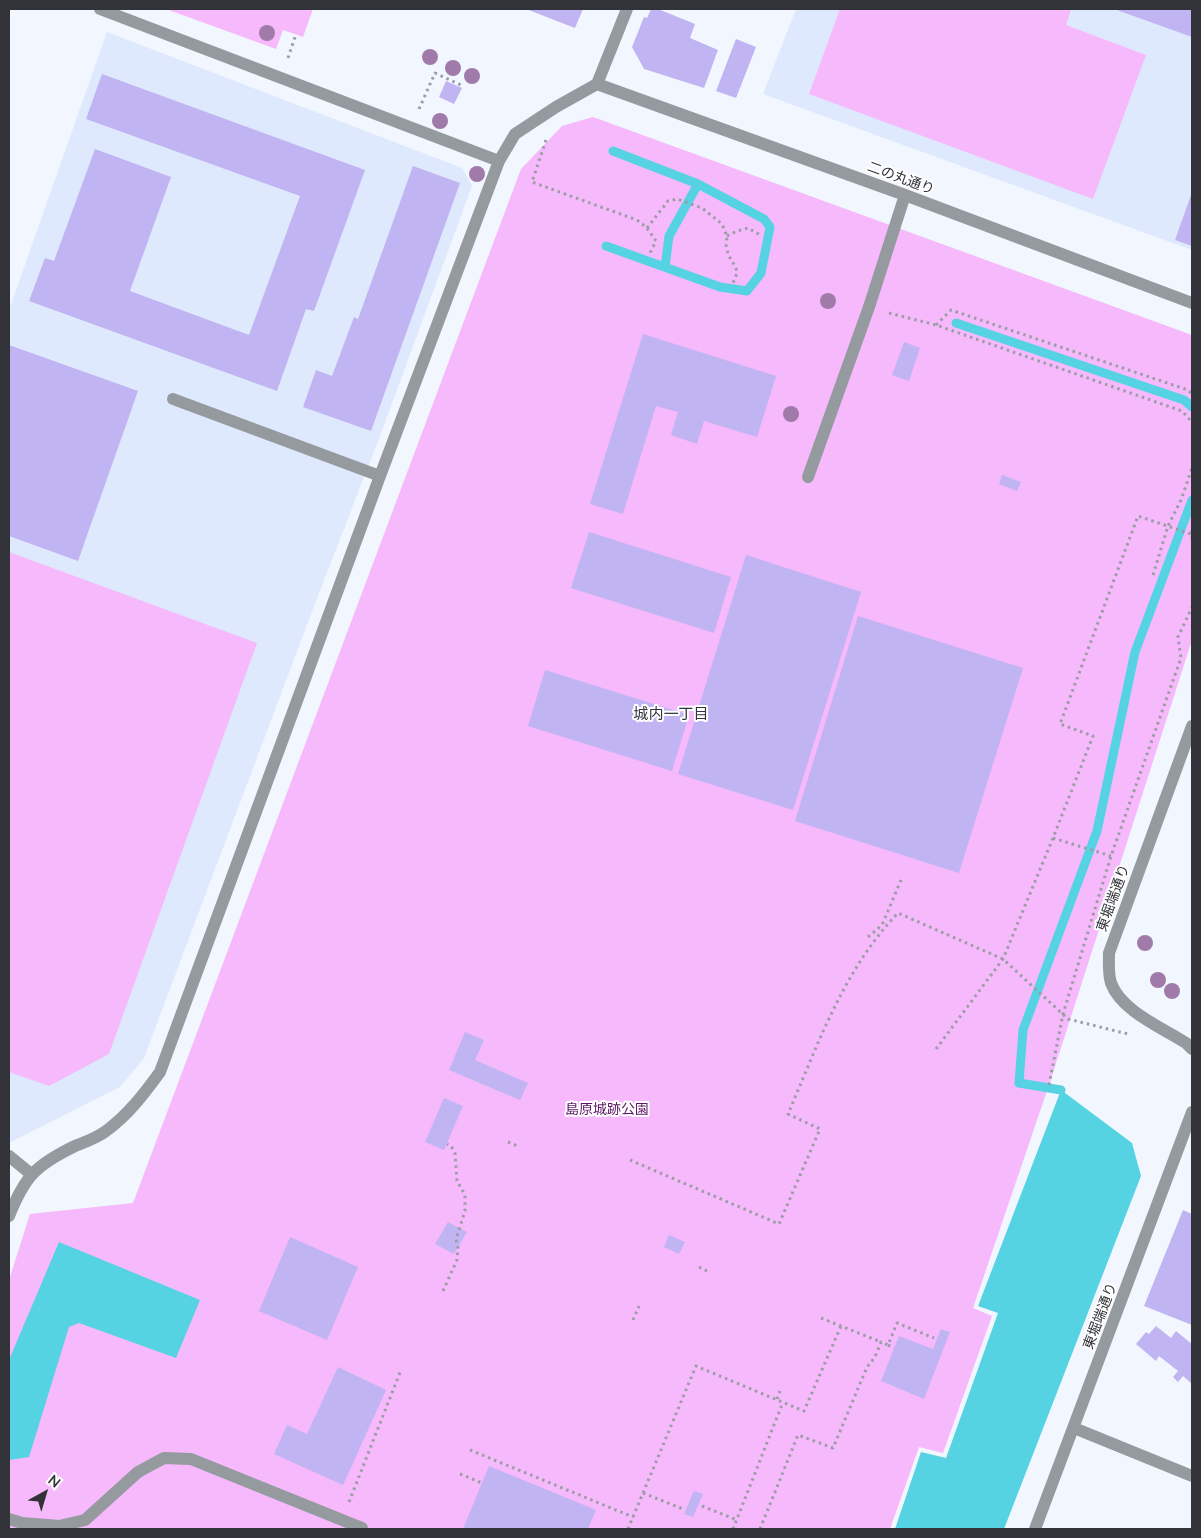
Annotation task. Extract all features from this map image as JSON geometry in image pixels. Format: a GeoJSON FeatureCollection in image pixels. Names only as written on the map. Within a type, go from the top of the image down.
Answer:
{"type":"FeatureCollection","features":[{"type":"Feature","properties":{"kind":"street"},"geometry":{"type":"LineString","coordinates":[[100,9],[499,161]]}},
{"type":"Feature","properties":{"kind":"street"},"geometry":{"type":"LineString","coordinates":[[9,1216],[18,1195],[31,1174],[51,1158],[105,1132],[142,1099],[160,1072],[380,476],[499,161],[515,134],[556,107],[597,84],[627,9]]}},
{"type":"Feature","properties":{"kind":"street","name":"二の丸通り"},"geometry":{"type":"LineString","coordinates":[[597,84],[906,195],[1192,303]]}},
{"type":"Feature","properties":{"kind":"street"},"geometry":{"type":"LineString","coordinates":[[808,478],[906,195]]}},
{"type":"Feature","properties":{"kind":"street"},"geometry":{"type":"LineString","coordinates":[[173,399],[380,476]]}},
{"type":"Feature","properties":{"kind":"street","name":"東堀端通り"},"geometry":{"type":"LineString","coordinates":[[1192,726],[1187,757],[1109,953],[1109,969],[1112,984],[1120,999],[1135,1012],[1175,1035],[1192,1049]]}},
{"type":"Feature","properties":{"kind":"street","name":"東堀端通り"},"geometry":{"type":"LineString","coordinates":[[1035,1529],[1192,1112]]}},
{"type":"Feature","properties":{"kind":"street"},"geometry":{"type":"LineString","coordinates":[[9,1156],[31,1174]]}},
{"type":"Feature","properties":{"kind":"street"},"geometry":{"type":"LineString","coordinates":[[1074,1428],[1192,1476]]}},
{"type":"Feature","properties":{"kind":"street"},"geometry":{"type":"LineString","coordinates":[[9,1519],[22,1523],[59,1526],[85,1520],[138,1472],[164,1458],[191,1459],[362,1528]]}},
{"type":"Feature","properties":{"kind":"path"},"geometry":{"type":"LineString","coordinates":[[286,64],[296,34]]}},
{"type":"Feature","properties":{"kind":"path"},"geometry":{"type":"LineString","coordinates":[[419,109],[435,73],[461,85],[460,88]]}},
{"type":"Feature","properties":{"kind":"path"},"geometry":{"type":"LineString","coordinates":[[547,137],[532,182],[637,220],[647,228],[656,241],[649,255]]}},
{"type":"Feature","properties":{"kind":"path"},"geometry":{"type":"LineString","coordinates":[[647,228],[668,201],[677,199],[702,208],[722,224],[728,236],[726,247],[737,273],[733,283]]}},
{"type":"Feature","properties":{"kind":"path"},"geometry":{"type":"LineString","coordinates":[[728,236],[737,230],[748,228],[762,236]]}},
{"type":"Feature","properties":{"kind":"path"},"geometry":{"type":"LineString","coordinates":[[936,325],[951,310],[1188,390],[1192,394]]}},
{"type":"Feature","properties":{"kind":"path"},"geometry":{"type":"LineString","coordinates":[[885,312],[936,325],[1182,410],[1192,422]]}},
{"type":"Feature","properties":{"kind":"path"},"geometry":{"type":"LineString","coordinates":[[1153,576],[1168,526],[1181,500],[1192,468]]}},
{"type":"Feature","properties":{"kind":"path"},"geometry":{"type":"LineString","coordinates":[[936,1049],[1002,959],[1054,838],[1093,736],[1060,724],[1138,516],[1192,532],[1192,542]]}},
{"type":"Feature","properties":{"kind":"path"},"geometry":{"type":"LineString","coordinates":[[1049,1085],[1063,1014],[1111,856],[1181,658],[1178,637],[1192,607]]}},
{"type":"Feature","properties":{"kind":"path"},"geometry":{"type":"LineString","coordinates":[[1054,838],[1111,856]]}},
{"type":"Feature","properties":{"kind":"path"},"geometry":{"type":"LineString","coordinates":[[630,1160],[780,1224],[820,1129],[788,1114],[833,1009],[862,957],[883,926],[901,880]]}},
{"type":"Feature","properties":{"kind":"path"},"geometry":{"type":"LineString","coordinates":[[868,937],[898,914],[1002,959],[1068,1019],[1135,1036]]}},
{"type":"Feature","properties":{"kind":"path"},"geometry":{"type":"LineString","coordinates":[[508,1142],[520,1147]]}},
{"type":"Feature","properties":{"kind":"path"},"geometry":{"type":"LineString","coordinates":[[443,1291],[457,1260],[458,1248],[456,1239],[465,1211],[465,1195],[457,1181],[455,1153],[451,1146],[447,1144]]}},
{"type":"Feature","properties":{"kind":"path"},"geometry":{"type":"LineString","coordinates":[[698,1267],[709,1272]]}},
{"type":"Feature","properties":{"kind":"path"},"geometry":{"type":"LineString","coordinates":[[633,1320],[639,1306]]}},
{"type":"Feature","properties":{"kind":"path"},"geometry":{"type":"LineString","coordinates":[[821,1318],[894,1348]]}},
{"type":"Feature","properties":{"kind":"path"},"geometry":{"type":"LineString","coordinates":[[888,1345],[897,1323],[934,1338]]}},
{"type":"Feature","properties":{"kind":"path"},"geometry":{"type":"LineString","coordinates":[[628,1529],[696,1366],[804,1411],[840,1326]]}},
{"type":"Feature","properties":{"kind":"path"},"geometry":{"type":"LineString","coordinates":[[760,1529],[798,1436],[833,1448],[861,1379],[875,1357],[881,1342]]}},
{"type":"Feature","properties":{"kind":"path"},"geometry":{"type":"LineString","coordinates":[[341,1520],[401,1370]]}},
{"type":"Feature","properties":{"kind":"path"},"geometry":{"type":"LineString","coordinates":[[777,1399],[780,1391]]}},
{"type":"Feature","properties":{"kind":"path"},"geometry":{"type":"LineString","coordinates":[[733,1529],[784,1402]]}},
{"type":"Feature","properties":{"kind":"path"},"geometry":{"type":"LineString","coordinates":[[470,1450],[633,1517]]}},
{"type":"Feature","properties":{"kind":"path"},"geometry":{"type":"LineString","coordinates":[[460,1474],[482,1483]]}},
{"type":"Feature","properties":{"kind":"path"},"geometry":{"type":"LineString","coordinates":[[643,1493],[683,1509]]}},
{"type":"Feature","properties":{"kind":"path"},"geometry":{"type":"LineString","coordinates":[[702,1506],[737,1520]]}},
{"type":"Feature","properties":{"kind":"shaded area"},"geometry":{"type":"Polygon","coordinates":[[[796,9],[1192,9],[1192,250],[763,94],[796,9]]]}},
{"type":"Feature","properties":{"kind":"shaded area"},"geometry":{"type":"Polygon","coordinates":[[[107,32],[462,168],[472,186],[380,436],[144,1058],[120,1087],[11,1142],[9,1141],[9,310],[107,32]]]}},
{"type":"Feature","properties":{"kind":"green space"},"geometry":{"type":"Polygon","coordinates":[[[166,9],[313,9],[303,37],[283,30],[276,49],[166,9]]]}},
{"type":"Feature","properties":{"kind":"green space"},"geometry":{"type":"Polygon","coordinates":[[[840,9],[1071,9],[1066,25],[1146,55],[1093,199],[809,94],[840,9]]]}},
{"type":"Feature","properties":{"kind":"green space","name":"島原城跡公園"},"geometry":{"type":"Polygon","coordinates":[[[593,117],[1192,335],[1192,640],[1049,1085],[973,1308],[992,1316],[943,1453],[919,1447],[890,1529],[9,1529],[9,1280],[30,1214],[133,1203],[521,169],[562,126],[593,117]]]}},
{"type":"Feature","properties":{"kind":"green space"},"geometry":{"type":"Polygon","coordinates":[[[9,552],[257,643],[109,1054],[49,1086],[9,1072],[9,552]]]}},
{"type":"Feature","properties":{"kind":"water"},"geometry":{"type":"Polygon","coordinates":[[[1061,1090],[1132,1143],[1141,1176],[1004,1529],[895,1529],[921,1452],[946,1458],[998,1313],[978,1306],[1061,1090]]]}},
{"type":"Feature","properties":{"kind":"water"},"geometry":{"type":"Polygon","coordinates":[[[59,1242],[200,1300],[176,1358],[79,1323],[69,1327],[29,1457],[9,1460],[9,1360],[59,1242]]]}},
{"type":"Feature","properties":{"kind":"building"},"geometry":{"type":"Polygon","coordinates":[[[526,9],[583,9],[575,28],[526,9]]]}},
{"type":"Feature","properties":{"kind":"building"},"geometry":{"type":"Polygon","coordinates":[[[651,9],[658,9],[695,24],[690,38],[718,50],[704,88],[644,69],[632,47],[644,17],[647,18],[651,9]]]}},
{"type":"Feature","properties":{"kind":"building"},"geometry":{"type":"Polygon","coordinates":[[[1114,9],[1192,9],[1192,37],[1114,9]]]}},
{"type":"Feature","properties":{"kind":"building"},"geometry":{"type":"Polygon","coordinates":[[[736,39],[756,47],[736,98],[716,91],[736,39]]]}},
{"type":"Feature","properties":{"kind":"building"},"geometry":{"type":"Polygon","coordinates":[[[102,74],[365,170],[314,311],[306,309],[277,391],[29,301],[45,258],[54,261],[95,149],[171,177],[130,291],[249,335],[300,196],[86,119],[102,74]]]}},
{"type":"Feature","properties":{"kind":"building"},"geometry":{"type":"Polygon","coordinates":[[[446,81],[462,88],[454,104],[439,97],[446,81]]]}},
{"type":"Feature","properties":{"kind":"building"},"geometry":{"type":"Polygon","coordinates":[[[413,166],[460,183],[371,431],[303,407],[316,370],[332,376],[354,317],[358,319],[413,166]]]}},
{"type":"Feature","properties":{"kind":"building"},"geometry":{"type":"Polygon","coordinates":[[[1192,192],[1192,246],[1175,240],[1192,192]]]}},
{"type":"Feature","properties":{"kind":"building"},"geometry":{"type":"Polygon","coordinates":[[[643,334],[776,376],[757,437],[704,421],[697,444],[671,435],[678,412],[656,406],[623,514],[590,504],[643,334]]]}},
{"type":"Feature","properties":{"kind":"building"},"geometry":{"type":"Polygon","coordinates":[[[904,342],[920,348],[909,381],[892,375],[904,342]]]}},
{"type":"Feature","properties":{"kind":"building"},"geometry":{"type":"Polygon","coordinates":[[[9,345],[138,391],[78,561],[9,536],[9,345]]]}},
{"type":"Feature","properties":{"kind":"building"},"geometry":{"type":"Polygon","coordinates":[[[1002,475],[1021,482],[1017,491],[999,484],[1002,475]]]}},
{"type":"Feature","properties":{"kind":"building"},"geometry":{"type":"Polygon","coordinates":[[[589,532],[731,577],[714,633],[571,588],[589,532]]]}},
{"type":"Feature","properties":{"kind":"building"},"geometry":{"type":"Polygon","coordinates":[[[746,555],[861,592],[793,810],[678,774],[746,555]]]}},
{"type":"Feature","properties":{"kind":"building"},"geometry":{"type":"Polygon","coordinates":[[[858,616],[1023,668],[959,873],[795,821],[858,616]]]}},
{"type":"Feature","properties":{"kind":"building"},"geometry":{"type":"Polygon","coordinates":[[[545,670],[689,715],[672,771],[528,726],[545,670]]]}},
{"type":"Feature","properties":{"kind":"building"},"geometry":{"type":"Polygon","coordinates":[[[465,1032],[484,1040],[475,1060],[528,1083],[520,1100],[449,1070],[465,1032]]]}},
{"type":"Feature","properties":{"kind":"building"},"geometry":{"type":"Polygon","coordinates":[[[444,1098],[463,1106],[444,1150],[425,1142],[444,1098]]]}},
{"type":"Feature","properties":{"kind":"building"},"geometry":{"type":"Polygon","coordinates":[[[1183,1210],[1192,1214],[1192,1325],[1144,1306],[1183,1210]]]}},
{"type":"Feature","properties":{"kind":"building"},"geometry":{"type":"Polygon","coordinates":[[[448,1222],[467,1232],[454,1254],[435,1244],[448,1222]]]}},
{"type":"Feature","properties":{"kind":"building"},"geometry":{"type":"Polygon","coordinates":[[[669,1235],[685,1242],[679,1254],[664,1247],[669,1235]]]}},
{"type":"Feature","properties":{"kind":"building"},"geometry":{"type":"Polygon","coordinates":[[[290,1237],[358,1267],[327,1340],[259,1311],[290,1237]]]}},
{"type":"Feature","properties":{"kind":"building"},"geometry":{"type":"Polygon","coordinates":[[[1156,1326],[1171,1338],[1176,1331],[1192,1344],[1192,1384],[1183,1376],[1178,1382],[1173,1377],[1178,1371],[1159,1356],[1156,1361],[1136,1344],[1146,1332],[1149,1334],[1156,1326]]]}},
{"type":"Feature","properties":{"kind":"building"},"geometry":{"type":"Polygon","coordinates":[[[941,1329],[950,1332],[924,1399],[881,1381],[899,1336],[933,1349],[941,1329]]]}},
{"type":"Feature","properties":{"kind":"building"},"geometry":{"type":"Polygon","coordinates":[[[338,1367],[386,1390],[343,1485],[274,1454],[287,1425],[307,1434],[338,1367]]]}},
{"type":"Feature","properties":{"kind":"building"},"geometry":{"type":"Polygon","coordinates":[[[489,1466],[596,1510],[588,1529],[463,1529],[489,1466]]]}},
{"type":"Feature","properties":{"kind":"building"},"geometry":{"type":"Polygon","coordinates":[[[694,1491],[703,1494],[693,1517],[684,1514],[694,1491]]]}},
{"type":"Feature","properties":{"kind":"waterway"},"geometry":{"type":"LineString","coordinates":[[606,246],[720,287],[747,291],[761,273],[770,227],[764,219],[698,184],[613,151]]}},
{"type":"Feature","properties":{"kind":"waterway"},"geometry":{"type":"LineString","coordinates":[[665,267],[669,236],[698,184]]}},
{"type":"Feature","properties":{"kind":"waterway"},"geometry":{"type":"LineString","coordinates":[[956,323],[1184,400],[1192,407]]}},
{"type":"Feature","properties":{"kind":"waterway"},"geometry":{"type":"LineString","coordinates":[[1061,1090],[1019,1083],[1023,1030],[1097,831],[1135,652],[1192,500]]}},
{"type":"Feature","properties":{"kind":"district","name":"城内一丁目"},"geometry":{"type":"Point","coordinates":[671,714]}}]}
